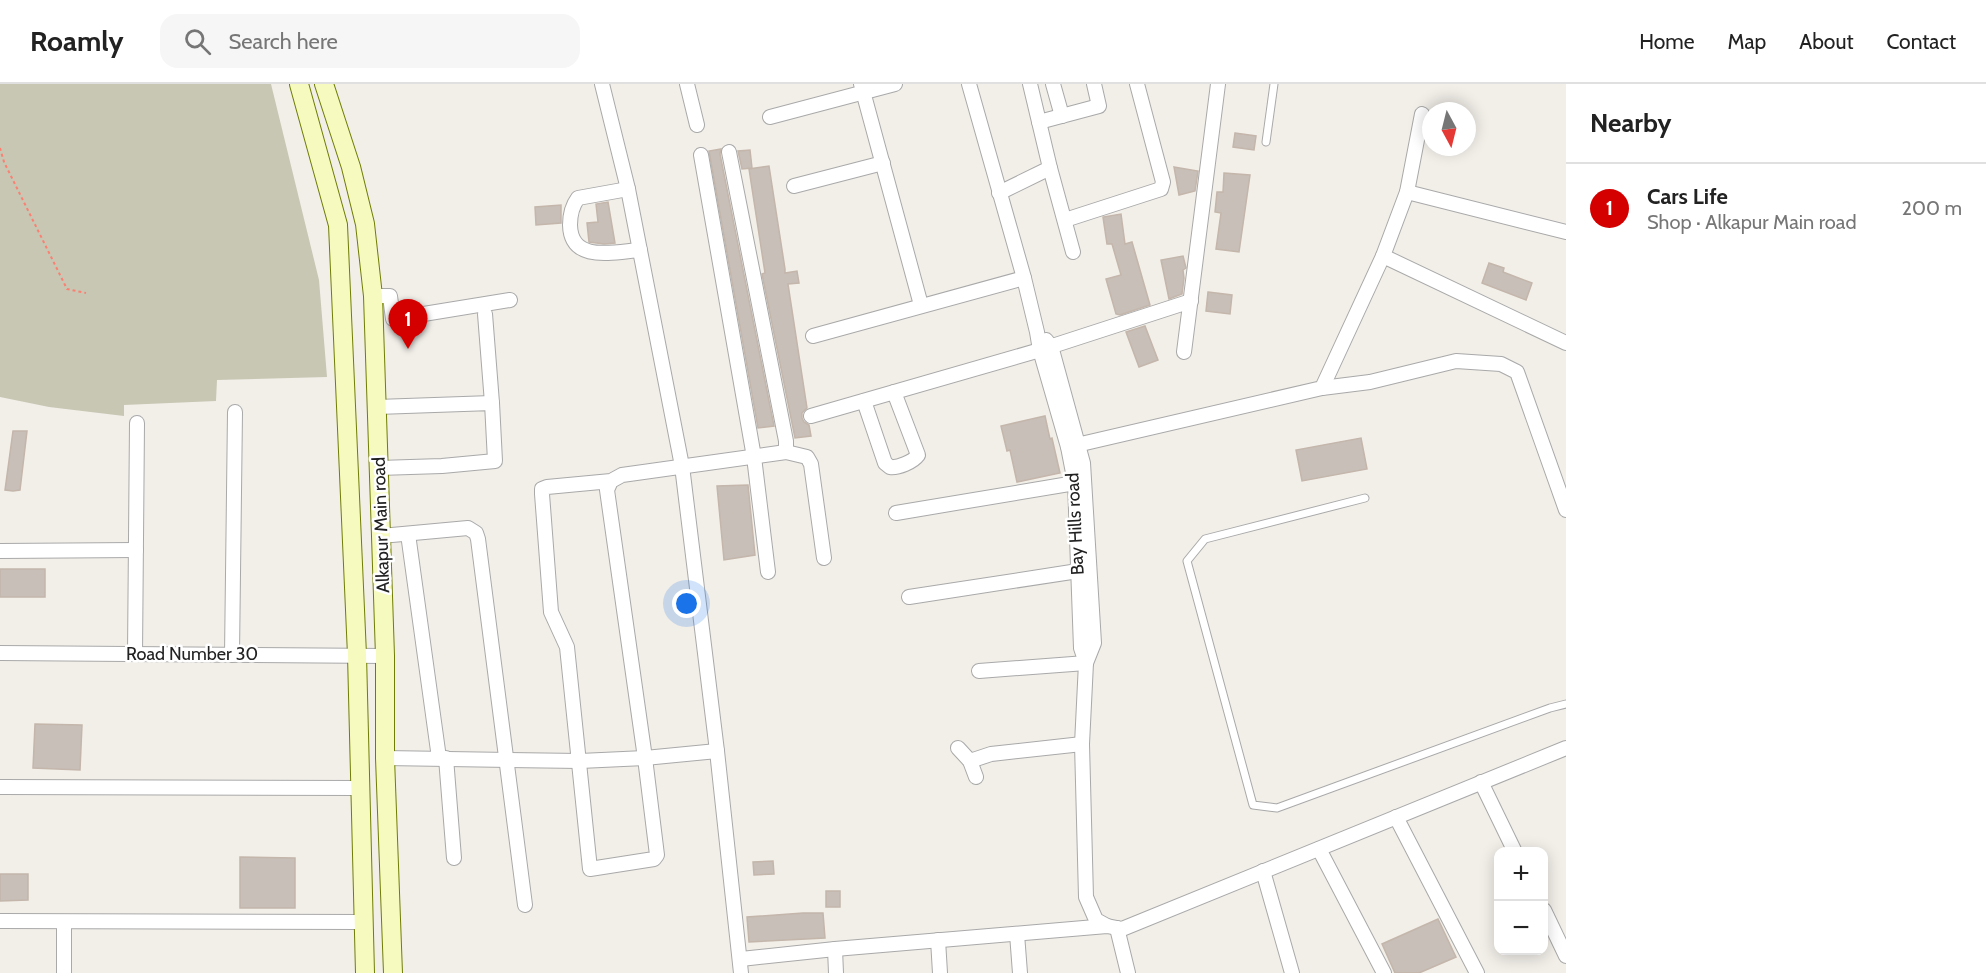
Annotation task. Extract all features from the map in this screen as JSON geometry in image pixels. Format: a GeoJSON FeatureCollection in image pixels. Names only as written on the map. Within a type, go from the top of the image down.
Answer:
{"type":"FeatureCollection","features":[{"type":"Feature","properties":{"kind":"street","name":"Alkapur Main road"},"geometry":{"type":"LineString","coordinates":[[298,84],[335,215],[339,241],[357,656],[365,973]]}},
{"type":"Feature","properties":{"kind":"street","name":"Alkapur Main road"},"geometry":{"type":"LineString","coordinates":[[324,84],[351,167],[365,224],[373,296],[393,973]]}},
{"type":"Feature","properties":{"kind":"street"},"geometry":{"type":"LineString","coordinates":[[602,84],[628,189],[682,466],[741,966],[835,949],[1112,927],[1122,929],[1566,748]]}},
{"type":"Feature","properties":{"kind":"street"},"geometry":{"type":"LineString","coordinates":[[687,84],[696,125]]}},
{"type":"Feature","properties":{"kind":"street"},"geometry":{"type":"LineString","coordinates":[[770,117],[862,89],[895,84]]}},
{"type":"Feature","properties":{"kind":"street"},"geometry":{"type":"LineString","coordinates":[[969,84],[1037,332],[1046,348],[1073,446],[1083,463],[1094,643],[1086,663],[979,671]]}},
{"type":"Feature","properties":{"kind":"street"},"geometry":{"type":"LineString","coordinates":[[1030,84],[1073,252]]}},
{"type":"Feature","properties":{"kind":"street"},"geometry":{"type":"LineString","coordinates":[[1053,84],[1062,116]]}},
{"type":"Feature","properties":{"kind":"street"},"geometry":{"type":"LineString","coordinates":[[1039,122],[1099,106],[1094,84]]}},
{"type":"Feature","properties":{"kind":"street"},"geometry":{"type":"LineString","coordinates":[[1065,220],[1161,189],[1163,182],[1137,84]]}},
{"type":"Feature","properties":{"kind":"street"},"geometry":{"type":"LineString","coordinates":[[1184,352],[1218,84]]}},
{"type":"Feature","properties":{"kind":"street"},"geometry":{"type":"LineString","coordinates":[[862,89],[921,305]]}},
{"type":"Feature","properties":{"kind":"street"},"geometry":{"type":"LineString","coordinates":[[1322,388],[1383,256],[1407,192],[1422,114]]}},
{"type":"Feature","properties":{"kind":"street"},"geometry":{"type":"LineString","coordinates":[[729,152],[786,441],[786,452]]}},
{"type":"Feature","properties":{"kind":"street"},"geometry":{"type":"LineString","coordinates":[[701,155],[754,457],[768,572]]}},
{"type":"Feature","properties":{"kind":"street"},"geometry":{"type":"LineString","coordinates":[[794,186],[883,163]]}},
{"type":"Feature","properties":{"kind":"street"},"geometry":{"type":"LineString","coordinates":[[999,193],[1050,168]]}},
{"type":"Feature","properties":{"kind":"street"},"geometry":{"type":"LineString","coordinates":[[628,189],[578,198],[572,205],[571,236],[576,246],[587,251],[640,250]]}},
{"type":"Feature","properties":{"kind":"street"},"geometry":{"type":"LineString","coordinates":[[1407,192],[1566,232]]}},
{"type":"Feature","properties":{"kind":"street"},"geometry":{"type":"LineString","coordinates":[[335,215],[361,208]]}},
{"type":"Feature","properties":{"kind":"street"},"geometry":{"type":"LineString","coordinates":[[1383,256],[1566,343]]}},
{"type":"Feature","properties":{"kind":"street"},"geometry":{"type":"LineString","coordinates":[[813,336],[1024,278]]}},
{"type":"Feature","properties":{"kind":"street"},"geometry":{"type":"LineString","coordinates":[[373,296],[390,296],[393,319],[510,300]]}},
{"type":"Feature","properties":{"kind":"street"},"geometry":{"type":"LineString","coordinates":[[811,416],[1046,348],[1191,301]]}},
{"type":"Feature","properties":{"kind":"street"},"geometry":{"type":"LineString","coordinates":[[379,468],[495,461],[485,314]]}},
{"type":"Feature","properties":{"kind":"street"},"geometry":{"type":"LineString","coordinates":[[1073,446],[1322,388],[1370,382],[1456,361],[1501,363],[1517,372],[1566,510]]}},
{"type":"Feature","properties":{"kind":"street"},"geometry":{"type":"LineString","coordinates":[[864,400],[885,463],[894,467],[915,459],[918,455],[894,392]]}},
{"type":"Feature","properties":{"kind":"street"},"geometry":{"type":"LineString","coordinates":[[377,406],[492,403]]}},
{"type":"Feature","properties":{"kind":"street"},"geometry":{"type":"LineString","coordinates":[[232,655],[236,412]]}},
{"type":"Feature","properties":{"kind":"street"},"geometry":{"type":"LineString","coordinates":[[135,654],[137,423]]}},
{"type":"Feature","properties":{"kind":"street","name":"Bay Hills road"},"geometry":{"type":"LineString","coordinates":[[1073,446],[1081,648],[1086,663],[1082,744],[1086,897],[1096,920],[1112,927]]}},
{"type":"Feature","properties":{"kind":"street"},"geometry":{"type":"LineString","coordinates":[[611,481],[607,490],[657,855],[654,859],[591,869],[567,647],[551,612],[542,489],[611,481],[622,475],[786,452],[807,457],[811,464],[824,558]]}},
{"type":"Feature","properties":{"kind":"street"},"geometry":{"type":"LineString","coordinates":[[896,513],[1076,483]]}},
{"type":"Feature","properties":{"kind":"street"},"geometry":{"type":"LineString","coordinates":[[381,536],[468,528],[476,533],[488,600],[525,905]]}},
{"type":"Feature","properties":{"kind":"street"},"geometry":{"type":"LineString","coordinates":[[408,534],[442,758],[454,858]]}},
{"type":"Feature","properties":{"kind":"street"},"geometry":{"type":"LineString","coordinates":[[0,551],[136,549]]}},
{"type":"Feature","properties":{"kind":"street"},"geometry":{"type":"LineString","coordinates":[[909,597],[1078,571]]}},
{"type":"Feature","properties":{"kind":"street","name":"Road Number 30"},"geometry":{"type":"LineString","coordinates":[[0,653],[385,656]]}},
{"type":"Feature","properties":{"kind":"street"},"geometry":{"type":"LineString","coordinates":[[970,761],[991,754],[1082,744]]}},
{"type":"Feature","properties":{"kind":"street"},"geometry":{"type":"LineString","coordinates":[[958,748],[970,761],[976,777]]}},
{"type":"Feature","properties":{"kind":"street"},"geometry":{"type":"LineString","coordinates":[[385,758],[580,761],[717,751]]}},
{"type":"Feature","properties":{"kind":"street"},"geometry":{"type":"LineString","coordinates":[[1481,783],[1513,847]]}},
{"type":"Feature","properties":{"kind":"street"},"geometry":{"type":"LineString","coordinates":[[0,787],[361,788]]}},
{"type":"Feature","properties":{"kind":"street"},"geometry":{"type":"LineString","coordinates":[[1396,817],[1477,973]]}},
{"type":"Feature","properties":{"kind":"street"},"geometry":{"type":"LineString","coordinates":[[1319,849],[1384,973]]}},
{"type":"Feature","properties":{"kind":"street"},"geometry":{"type":"LineString","coordinates":[[1263,871],[1292,973]]}},
{"type":"Feature","properties":{"kind":"street"},"geometry":{"type":"LineString","coordinates":[[1548,918],[1566,956]]}},
{"type":"Feature","properties":{"kind":"street"},"geometry":{"type":"LineString","coordinates":[[0,921],[363,922]]}},
{"type":"Feature","properties":{"kind":"street"},"geometry":{"type":"LineString","coordinates":[[64,922],[64,973]]}},
{"type":"Feature","properties":{"kind":"street"},"geometry":{"type":"LineString","coordinates":[[1112,927],[1128,973]]}},
{"type":"Feature","properties":{"kind":"street"},"geometry":{"type":"LineString","coordinates":[[1017,934],[1020,973]]}},
{"type":"Feature","properties":{"kind":"street"},"geometry":{"type":"LineString","coordinates":[[938,940],[940,973]]}},
{"type":"Feature","properties":{"kind":"street"},"geometry":{"type":"LineString","coordinates":[[835,949],[836,973]]}},
{"type":"Feature","properties":{"kind":"lane"},"geometry":{"type":"LineString","coordinates":[[1266,142],[1274,84]]}},
{"type":"Feature","properties":{"kind":"lane"},"geometry":{"type":"LineString","coordinates":[[1365,498],[1205,539],[1187,561],[1253,805],[1276,808],[1566,704]]}},
{"type":"Feature","properties":{"kind":"path"},"geometry":{"type":"LineString","coordinates":[[0,148],[4,162],[67,289],[86,293]]}},
{"type":"Feature","properties":{"kind":"shaded area"},"geometry":{"type":"Polygon","coordinates":[[[0,84],[271,84],[319,280],[327,377],[217,380],[216,401],[124,405],[124,416],[49,407],[0,397],[0,84]]]}},
{"type":"Feature","properties":{"kind":"building"},"geometry":{"type":"Polygon","coordinates":[[[1235,133],[1256,136],[1254,150],[1233,147],[1235,133]]]}},
{"type":"Feature","properties":{"kind":"building"},"geometry":{"type":"Polygon","coordinates":[[[721,149],[720,154],[774,426],[758,428],[709,151],[721,149]]]}},
{"type":"Feature","properties":{"kind":"building"},"geometry":{"type":"Polygon","coordinates":[[[750,150],[752,168],[742,169],[738,151],[750,150]]]}},
{"type":"Feature","properties":{"kind":"building"},"geometry":{"type":"Polygon","coordinates":[[[769,166],[785,273],[797,271],[799,283],[788,284],[807,408],[802,413],[802,418],[809,425],[811,436],[795,438],[762,274],[765,273],[749,169],[769,166]]]}},
{"type":"Feature","properties":{"kind":"building"},"geometry":{"type":"Polygon","coordinates":[[[1174,167],[1198,171],[1195,191],[1179,195],[1174,167]]]}},
{"type":"Feature","properties":{"kind":"building"},"geometry":{"type":"Polygon","coordinates":[[[1224,173],[1250,175],[1239,252],[1216,249],[1221,213],[1215,212],[1217,192],[1223,192],[1224,173]]]}},
{"type":"Feature","properties":{"kind":"building"},"geometry":{"type":"Polygon","coordinates":[[[608,202],[615,243],[589,242],[587,223],[598,222],[596,204],[608,202]]]}},
{"type":"Feature","properties":{"kind":"building"},"geometry":{"type":"Polygon","coordinates":[[[561,205],[561,223],[536,225],[535,207],[561,205]]]}},
{"type":"Feature","properties":{"kind":"building"},"geometry":{"type":"Polygon","coordinates":[[[1121,214],[1125,244],[1132,242],[1150,305],[1120,315],[1116,314],[1106,279],[1121,275],[1112,244],[1107,244],[1103,217],[1121,214]]]}},
{"type":"Feature","properties":{"kind":"building"},"geometry":{"type":"Polygon","coordinates":[[[1183,256],[1186,268],[1183,270],[1182,294],[1169,299],[1161,260],[1183,256]]]}},
{"type":"Feature","properties":{"kind":"building"},"geometry":{"type":"Polygon","coordinates":[[[1489,263],[1504,268],[1503,272],[1532,283],[1526,300],[1482,283],[1489,263]]]}},
{"type":"Feature","properties":{"kind":"building"},"geometry":{"type":"Polygon","coordinates":[[[1208,292],[1232,295],[1230,314],[1206,311],[1208,292]]]}},
{"type":"Feature","properties":{"kind":"building"},"geometry":{"type":"Polygon","coordinates":[[[1145,326],[1158,360],[1139,367],[1126,332],[1145,326]]]}},
{"type":"Feature","properties":{"kind":"building"},"geometry":{"type":"Polygon","coordinates":[[[1045,416],[1060,473],[1017,482],[1010,450],[1007,451],[1001,426],[1045,416]]]}},
{"type":"Feature","properties":{"kind":"building"},"geometry":{"type":"Polygon","coordinates":[[[13,431],[27,431],[20,490],[13,491],[5,490],[13,431]]]}},
{"type":"Feature","properties":{"kind":"building"},"geometry":{"type":"Polygon","coordinates":[[[1361,438],[1367,469],[1302,481],[1296,450],[1361,438]]]}},
{"type":"Feature","properties":{"kind":"building"},"geometry":{"type":"Polygon","coordinates":[[[748,485],[755,555],[724,560],[717,486],[748,485]]]}},
{"type":"Feature","properties":{"kind":"building"},"geometry":{"type":"Polygon","coordinates":[[[0,569],[45,569],[45,597],[0,597],[0,569]]]}},
{"type":"Feature","properties":{"kind":"building"},"geometry":{"type":"Polygon","coordinates":[[[35,724],[82,725],[80,770],[33,768],[35,724]]]}},
{"type":"Feature","properties":{"kind":"building"},"geometry":{"type":"Polygon","coordinates":[[[240,857],[295,858],[295,908],[240,908],[240,857]]]}},
{"type":"Feature","properties":{"kind":"building"},"geometry":{"type":"Polygon","coordinates":[[[773,861],[774,874],[754,875],[753,862],[773,861]]]}},
{"type":"Feature","properties":{"kind":"building"},"geometry":{"type":"Polygon","coordinates":[[[0,874],[28,874],[28,900],[0,901],[0,874]]]}},
{"type":"Feature","properties":{"kind":"building"},"geometry":{"type":"Polygon","coordinates":[[[826,891],[840,891],[840,907],[826,907],[826,891]]]}},
{"type":"Feature","properties":{"kind":"building"},"geometry":{"type":"Polygon","coordinates":[[[823,913],[825,938],[749,942],[747,917],[823,913]]]}},
{"type":"Feature","properties":{"kind":"building"},"geometry":{"type":"Polygon","coordinates":[[[1438,919],[1456,957],[1419,973],[1395,973],[1382,944],[1438,919]]]}},
{"type":"Feature","properties":{"kind":"place","name":"Cars Life"},"geometry":{"type":"Point","coordinates":[408,349]}}]}
